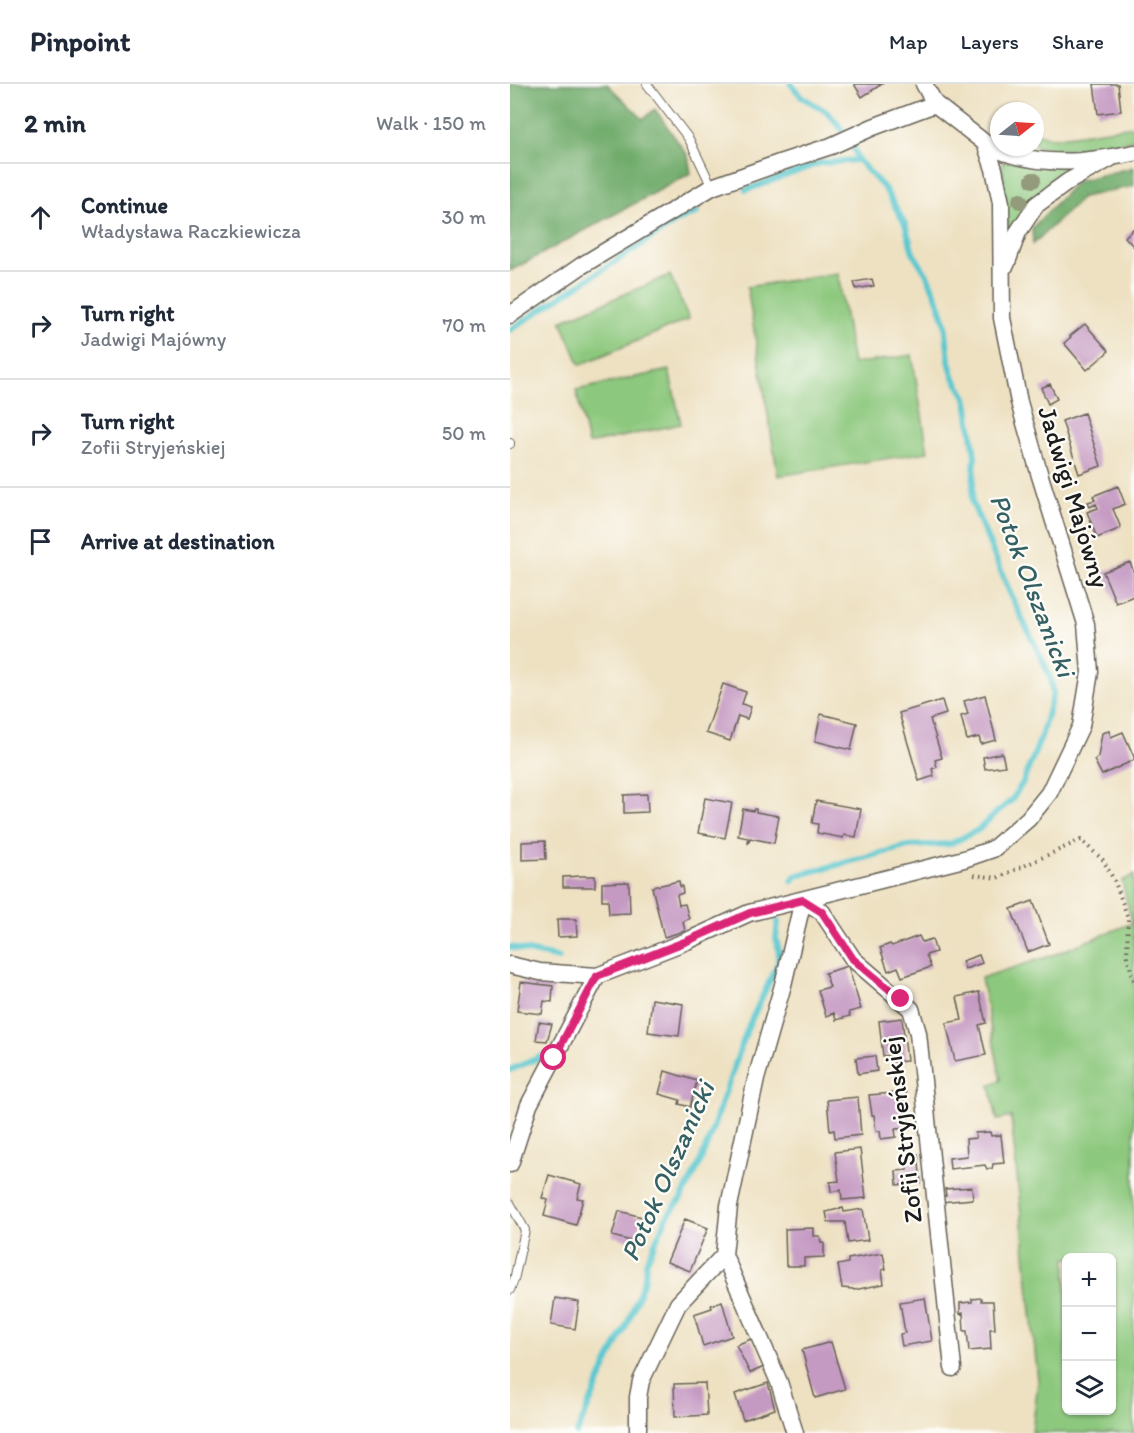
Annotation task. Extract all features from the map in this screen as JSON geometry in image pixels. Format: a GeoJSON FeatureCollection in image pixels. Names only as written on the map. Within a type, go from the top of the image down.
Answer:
{"type":"FeatureCollection","features":[{"type":"Feature","properties":{"kind":"street"},"geometry":{"type":"LineString","coordinates":[[924,84],[935,104],[985,143],[1009,154],[1068,163],[1134,153]]}},
{"type":"Feature","properties":{"kind":"street"},"geometry":{"type":"LineString","coordinates":[[510,315],[581,266],[712,187],[831,146],[873,127],[935,104]]}},
{"type":"Feature","properties":{"kind":"street","name":"Jadwigi Majówny"},"geometry":{"type":"LineString","coordinates":[[510,966],[540,972],[597,976],[687,941],[750,913],[964,859],[993,849],[1028,819],[1049,793],[1081,726],[1090,672],[1086,624],[1019,402],[1002,318],[1001,203],[994,169],[985,143]]}},
{"type":"Feature","properties":{"kind":"street"},"geometry":{"type":"LineString","coordinates":[[1001,278],[1018,232],[1036,205],[1069,181],[1111,158]]}},
{"type":"Feature","properties":{"kind":"street"},"geometry":{"type":"LineString","coordinates":[[795,1433],[779,1382],[724,1255],[729,1206],[756,1079],[783,985],[803,900]]}},
{"type":"Feature","properties":{"kind":"street","name":"Zofii Stryjeńskiej"},"geometry":{"type":"LineString","coordinates":[[803,900],[822,912],[853,959],[911,1009],[918,1034],[953,1368]]}},
{"type":"Feature","properties":{"kind":"street"},"geometry":{"type":"LineString","coordinates":[[510,1164],[529,1105],[597,976]]}},
{"type":"Feature","properties":{"kind":"street"},"geometry":{"type":"LineString","coordinates":[[638,1433],[638,1397],[641,1381],[678,1304],[724,1255]]}},
{"type":"Feature","properties":{"kind":"lane"},"geometry":{"type":"LineString","coordinates":[[647,84],[689,139],[712,187]]}},
{"type":"Feature","properties":{"kind":"lane"},"geometry":{"type":"LineString","coordinates":[[510,1203],[525,1230],[510,1290]]}},
{"type":"Feature","properties":{"kind":"path"},"geometry":{"type":"LineString","coordinates":[[1081,840],[1103,860],[1115,882],[1128,918],[1127,957],[1134,980]]}},
{"type":"Feature","properties":{"kind":"green space"},"geometry":{"type":"Polygon","coordinates":[[[510,84],[607,84],[643,119],[655,109],[688,156],[691,173],[510,271],[510,84]]]}},
{"type":"Feature","properties":{"kind":"green space"},"geometry":{"type":"Polygon","coordinates":[[[1134,126],[1134,140],[1097,146],[1070,149],[1044,148],[1044,136],[1053,138],[1134,126]]]}},
{"type":"Feature","properties":{"kind":"green space"},"geometry":{"type":"Polygon","coordinates":[[[1006,160],[1074,167],[1046,187],[1023,211],[1009,239],[1002,164],[1006,160]]]}},
{"type":"Feature","properties":{"kind":"green space"},"geometry":{"type":"Polygon","coordinates":[[[1134,167],[1134,186],[1083,197],[1033,244],[1032,228],[1077,181],[1134,167]]]}},
{"type":"Feature","properties":{"kind":"green space"},"geometry":{"type":"Polygon","coordinates":[[[838,273],[853,364],[912,355],[928,452],[778,476],[747,287],[838,273]]]}},
{"type":"Feature","properties":{"kind":"green space"},"geometry":{"type":"Polygon","coordinates":[[[670,275],[689,319],[580,365],[561,321],[670,275]]]}},
{"type":"Feature","properties":{"kind":"green space"},"geometry":{"type":"Polygon","coordinates":[[[669,370],[681,424],[588,444],[576,390],[669,370]]]}},
{"type":"Feature","properties":{"kind":"green space"},"geometry":{"type":"Polygon","coordinates":[[[1134,875],[1134,922],[1132,923],[1122,881],[1134,875]]]}},
{"type":"Feature","properties":{"kind":"green space"},"geometry":{"type":"Polygon","coordinates":[[[1132,923],[1134,932],[1134,1433],[1032,1433],[1038,1381],[1011,1117],[997,1120],[990,1085],[1001,1080],[981,978],[1053,955],[1132,923]]]}},
{"type":"Feature","properties":{"kind":"building"},"geometry":{"type":"Polygon","coordinates":[[[854,84],[882,84],[862,97],[854,84]]]}},
{"type":"Feature","properties":{"kind":"building"},"geometry":{"type":"Polygon","coordinates":[[[1094,84],[1118,84],[1121,111],[1098,114],[1094,84]]]}},
{"type":"Feature","properties":{"kind":"building"},"geometry":{"type":"Polygon","coordinates":[[[1134,228],[1134,247],[1125,237],[1134,228]]]}},
{"type":"Feature","properties":{"kind":"building"},"geometry":{"type":"Polygon","coordinates":[[[872,279],[874,286],[856,289],[854,282],[872,279]]]}},
{"type":"Feature","properties":{"kind":"building"},"geometry":{"type":"Polygon","coordinates":[[[1085,324],[1109,351],[1087,370],[1064,343],[1085,324]]]}},
{"type":"Feature","properties":{"kind":"building"},"geometry":{"type":"Polygon","coordinates":[[[1050,384],[1057,399],[1048,404],[1041,388],[1050,384]]]}},
{"type":"Feature","properties":{"kind":"building"},"geometry":{"type":"Polygon","coordinates":[[[1084,413],[1101,466],[1079,474],[1062,421],[1084,413]]]}},
{"type":"Feature","properties":{"kind":"building"},"geometry":{"type":"Polygon","coordinates":[[[1118,486],[1125,504],[1113,509],[1121,528],[1097,538],[1087,512],[1098,508],[1096,504],[1090,507],[1088,502],[1095,500],[1093,496],[1118,486]]]}},
{"type":"Feature","properties":{"kind":"building"},"geometry":{"type":"Polygon","coordinates":[[[1130,562],[1134,573],[1134,596],[1116,603],[1103,572],[1130,562]]]}},
{"type":"Feature","properties":{"kind":"building"},"geometry":{"type":"Polygon","coordinates":[[[723,684],[746,692],[742,704],[751,707],[747,719],[738,716],[730,741],[706,733],[723,684]]]}},
{"type":"Feature","properties":{"kind":"building"},"geometry":{"type":"Polygon","coordinates":[[[985,695],[996,740],[981,744],[979,737],[967,740],[961,716],[968,714],[964,701],[985,695]]]}},
{"type":"Feature","properties":{"kind":"building"},"geometry":{"type":"Polygon","coordinates":[[[942,700],[946,714],[930,719],[942,758],[935,760],[937,767],[932,769],[934,776],[919,781],[899,713],[942,700]]]}},
{"type":"Feature","properties":{"kind":"building"},"geometry":{"type":"Polygon","coordinates":[[[821,714],[857,723],[851,750],[815,741],[821,714]]]}},
{"type":"Feature","properties":{"kind":"building"},"geometry":{"type":"Polygon","coordinates":[[[1109,731],[1111,737],[1123,732],[1134,760],[1102,775],[1094,760],[1098,757],[1102,733],[1109,731]]]}},
{"type":"Feature","properties":{"kind":"building"},"geometry":{"type":"Polygon","coordinates":[[[1002,753],[1005,766],[985,769],[983,757],[1002,753]]]}},
{"type":"Feature","properties":{"kind":"building"},"geometry":{"type":"Polygon","coordinates":[[[647,794],[648,812],[624,813],[624,795],[647,794]]]}},
{"type":"Feature","properties":{"kind":"building"},"geometry":{"type":"Polygon","coordinates":[[[705,798],[732,803],[725,838],[698,833],[705,798]]]}},
{"type":"Feature","properties":{"kind":"building"},"geometry":{"type":"Polygon","coordinates":[[[816,801],[861,809],[856,837],[844,835],[843,838],[817,833],[818,824],[812,823],[816,801]]]}},
{"type":"Feature","properties":{"kind":"building"},"geometry":{"type":"Polygon","coordinates":[[[743,809],[753,811],[756,809],[756,812],[779,816],[774,843],[750,838],[748,844],[748,838],[738,836],[743,809]]]}},
{"type":"Feature","properties":{"kind":"building"},"geometry":{"type":"Polygon","coordinates":[[[545,841],[546,859],[522,860],[522,842],[545,841]]]}},
{"type":"Feature","properties":{"kind":"building"},"geometry":{"type":"Polygon","coordinates":[[[595,876],[595,887],[563,887],[563,877],[595,876]]]}},
{"type":"Feature","properties":{"kind":"building"},"geometry":{"type":"Polygon","coordinates":[[[679,881],[683,893],[677,895],[679,905],[685,904],[689,919],[683,921],[685,931],[664,937],[652,887],[679,881]]]}},
{"type":"Feature","properties":{"kind":"building"},"geometry":{"type":"Polygon","coordinates":[[[629,882],[630,913],[609,914],[608,900],[602,900],[602,883],[629,882]]]}},
{"type":"Feature","properties":{"kind":"building"},"geometry":{"type":"Polygon","coordinates":[[[1033,901],[1049,944],[1028,952],[1011,909],[1033,901]]]}},
{"type":"Feature","properties":{"kind":"building"},"geometry":{"type":"Polygon","coordinates":[[[557,919],[576,919],[577,936],[558,937],[557,919]]]}},
{"type":"Feature","properties":{"kind":"building"},"geometry":{"type":"Polygon","coordinates":[[[919,936],[922,942],[932,939],[936,952],[926,955],[931,967],[902,977],[898,967],[888,971],[880,948],[919,936]]]}},
{"type":"Feature","properties":{"kind":"building"},"geometry":{"type":"Polygon","coordinates":[[[979,955],[982,963],[965,969],[962,961],[979,955]]]}},
{"type":"Feature","properties":{"kind":"building"},"geometry":{"type":"Polygon","coordinates":[[[848,966],[861,1009],[849,1012],[850,1016],[836,1020],[834,1013],[826,1016],[818,990],[830,987],[825,973],[848,966]]]}},
{"type":"Feature","properties":{"kind":"building"},"geometry":{"type":"Polygon","coordinates":[[[521,982],[553,986],[552,1002],[544,1001],[542,1014],[517,1011],[521,982]]]}},
{"type":"Feature","properties":{"kind":"building"},"geometry":{"type":"Polygon","coordinates":[[[979,992],[986,1023],[979,1025],[986,1055],[955,1061],[946,1023],[962,1020],[957,997],[979,992]]]}},
{"type":"Feature","properties":{"kind":"building"},"geometry":{"type":"Polygon","coordinates":[[[652,999],[683,1004],[679,1036],[648,1032],[652,999]]]}},
{"type":"Feature","properties":{"kind":"building"},"geometry":{"type":"Polygon","coordinates":[[[902,1018],[907,1061],[893,1062],[893,1055],[883,1056],[879,1021],[902,1018]]]}},
{"type":"Feature","properties":{"kind":"building"},"geometry":{"type":"Polygon","coordinates":[[[539,1022],[552,1024],[547,1041],[536,1040],[539,1022]]]}},
{"type":"Feature","properties":{"kind":"building"},"geometry":{"type":"Polygon","coordinates":[[[875,1056],[877,1071],[858,1074],[856,1058],[875,1056]]]}},
{"type":"Feature","properties":{"kind":"building"},"geometry":{"type":"Polygon","coordinates":[[[665,1071],[697,1081],[690,1107],[679,1104],[680,1100],[659,1094],[665,1071]]]}},
{"type":"Feature","properties":{"kind":"building"},"geometry":{"type":"Polygon","coordinates":[[[906,1092],[909,1128],[895,1129],[896,1137],[881,1139],[880,1131],[876,1131],[869,1095],[906,1092]]]}},
{"type":"Feature","properties":{"kind":"building"},"geometry":{"type":"Polygon","coordinates":[[[858,1097],[861,1135],[835,1138],[834,1130],[830,1131],[827,1100],[858,1097]]]}},
{"type":"Feature","properties":{"kind":"building"},"geometry":{"type":"Polygon","coordinates":[[[990,1132],[991,1136],[1001,1135],[1004,1163],[993,1164],[992,1169],[987,1169],[985,1165],[950,1169],[949,1158],[967,1156],[966,1139],[976,1138],[975,1133],[990,1132]]]}},
{"type":"Feature","properties":{"kind":"building"},"geometry":{"type":"Polygon","coordinates":[[[860,1149],[866,1198],[842,1200],[841,1190],[831,1192],[830,1182],[839,1181],[835,1152],[860,1149]]]}},
{"type":"Feature","properties":{"kind":"building"},"geometry":{"type":"Polygon","coordinates":[[[918,1154],[921,1183],[897,1185],[896,1171],[907,1170],[906,1155],[918,1154]]]}},
{"type":"Feature","properties":{"kind":"building"},"geometry":{"type":"Polygon","coordinates":[[[549,1175],[581,1184],[577,1198],[583,1199],[576,1225],[544,1216],[548,1200],[542,1198],[549,1175]]]}},
{"type":"Feature","properties":{"kind":"building"},"geometry":{"type":"Polygon","coordinates":[[[972,1187],[973,1199],[941,1202],[941,1196],[946,1196],[945,1189],[972,1187]]]}},
{"type":"Feature","properties":{"kind":"building"},"geometry":{"type":"Polygon","coordinates":[[[843,1208],[844,1212],[863,1209],[868,1240],[848,1243],[845,1222],[828,1222],[826,1212],[843,1208]]]}},
{"type":"Feature","properties":{"kind":"building"},"geometry":{"type":"Polygon","coordinates":[[[619,1211],[642,1217],[635,1242],[612,1236],[619,1211]]]}},
{"type":"Feature","properties":{"kind":"building"},"geometry":{"type":"Polygon","coordinates":[[[685,1219],[708,1228],[690,1271],[667,1262],[685,1219]]]}},
{"type":"Feature","properties":{"kind":"building"},"geometry":{"type":"Polygon","coordinates":[[[814,1228],[814,1236],[820,1236],[821,1243],[824,1243],[824,1257],[804,1258],[804,1266],[786,1266],[785,1229],[814,1228]]]}},
{"type":"Feature","properties":{"kind":"building"},"geometry":{"type":"Polygon","coordinates":[[[883,1253],[886,1269],[882,1270],[884,1284],[854,1290],[842,1288],[838,1265],[848,1263],[848,1259],[883,1253]]]}},
{"type":"Feature","properties":{"kind":"building"},"geometry":{"type":"Polygon","coordinates":[[[555,1298],[579,1302],[575,1329],[551,1325],[555,1298]]]}},
{"type":"Feature","properties":{"kind":"building"},"geometry":{"type":"Polygon","coordinates":[[[925,1298],[932,1341],[902,1346],[900,1334],[905,1333],[900,1302],[925,1298]]]}},
{"type":"Feature","properties":{"kind":"building"},"geometry":{"type":"Polygon","coordinates":[[[981,1298],[981,1301],[993,1301],[995,1329],[990,1329],[991,1349],[969,1351],[967,1331],[964,1331],[963,1313],[960,1314],[960,1303],[972,1302],[972,1299],[981,1298]]]}},
{"type":"Feature","properties":{"kind":"building"},"geometry":{"type":"Polygon","coordinates":[[[722,1301],[732,1336],[703,1346],[694,1314],[712,1308],[711,1305],[722,1301]]]}},
{"type":"Feature","properties":{"kind":"building"},"geometry":{"type":"Polygon","coordinates":[[[751,1339],[764,1367],[750,1373],[736,1345],[751,1339]]]}},
{"type":"Feature","properties":{"kind":"building"},"geometry":{"type":"Polygon","coordinates":[[[831,1342],[845,1389],[815,1398],[802,1350],[831,1342]]]}},
{"type":"Feature","properties":{"kind":"building"},"geometry":{"type":"Polygon","coordinates":[[[705,1383],[707,1415],[675,1417],[674,1384],[705,1383]]]}},
{"type":"Feature","properties":{"kind":"building"},"geometry":{"type":"Polygon","coordinates":[[[768,1383],[775,1409],[743,1420],[735,1394],[768,1383]]]}},
{"type":"Feature","properties":{"kind":"waterway","name":"Potok Olszanicki"},"geometry":{"type":"LineString","coordinates":[[791,84],[802,97],[827,112],[837,123],[853,146],[858,160],[885,189],[905,224],[913,253],[927,275],[937,298],[945,322],[953,376],[966,397],[968,407],[975,456],[972,502],[1013,600],[1045,665],[1053,694],[1041,737],[1023,782],[1012,800],[978,830],[950,844],[908,846],[795,876],[792,881]]}},
{"type":"Feature","properties":{"kind":"waterway"},"geometry":{"type":"LineString","coordinates":[[746,190],[820,163],[858,160]]}},
{"type":"Feature","properties":{"kind":"waterway"},"geometry":{"type":"LineString","coordinates":[[510,330],[677,221],[698,212]]}},
{"type":"Feature","properties":{"kind":"waterway","name":"Potok Olszanicki"},"geometry":{"type":"LineString","coordinates":[[577,1433],[628,1322],[645,1278],[646,1263],[654,1245],[667,1217],[681,1199],[698,1167],[708,1142],[748,1027],[778,963],[779,951],[776,939],[778,921]]}},
{"type":"Feature","properties":{"kind":"waterway"},"geometry":{"type":"LineString","coordinates":[[510,947],[559,958]]}},
{"type":"Feature","properties":{"kind":"waterway"},"geometry":{"type":"LineString","coordinates":[[510,1070],[545,1055]]}},
{"type":"Feature","properties":{"kind":"route"},"geometry":{"type":"LineString","coordinates":[[554,1058],[597,976],[687,941],[750,913],[803,900],[822,912],[853,959],[901,999]]}}]}
